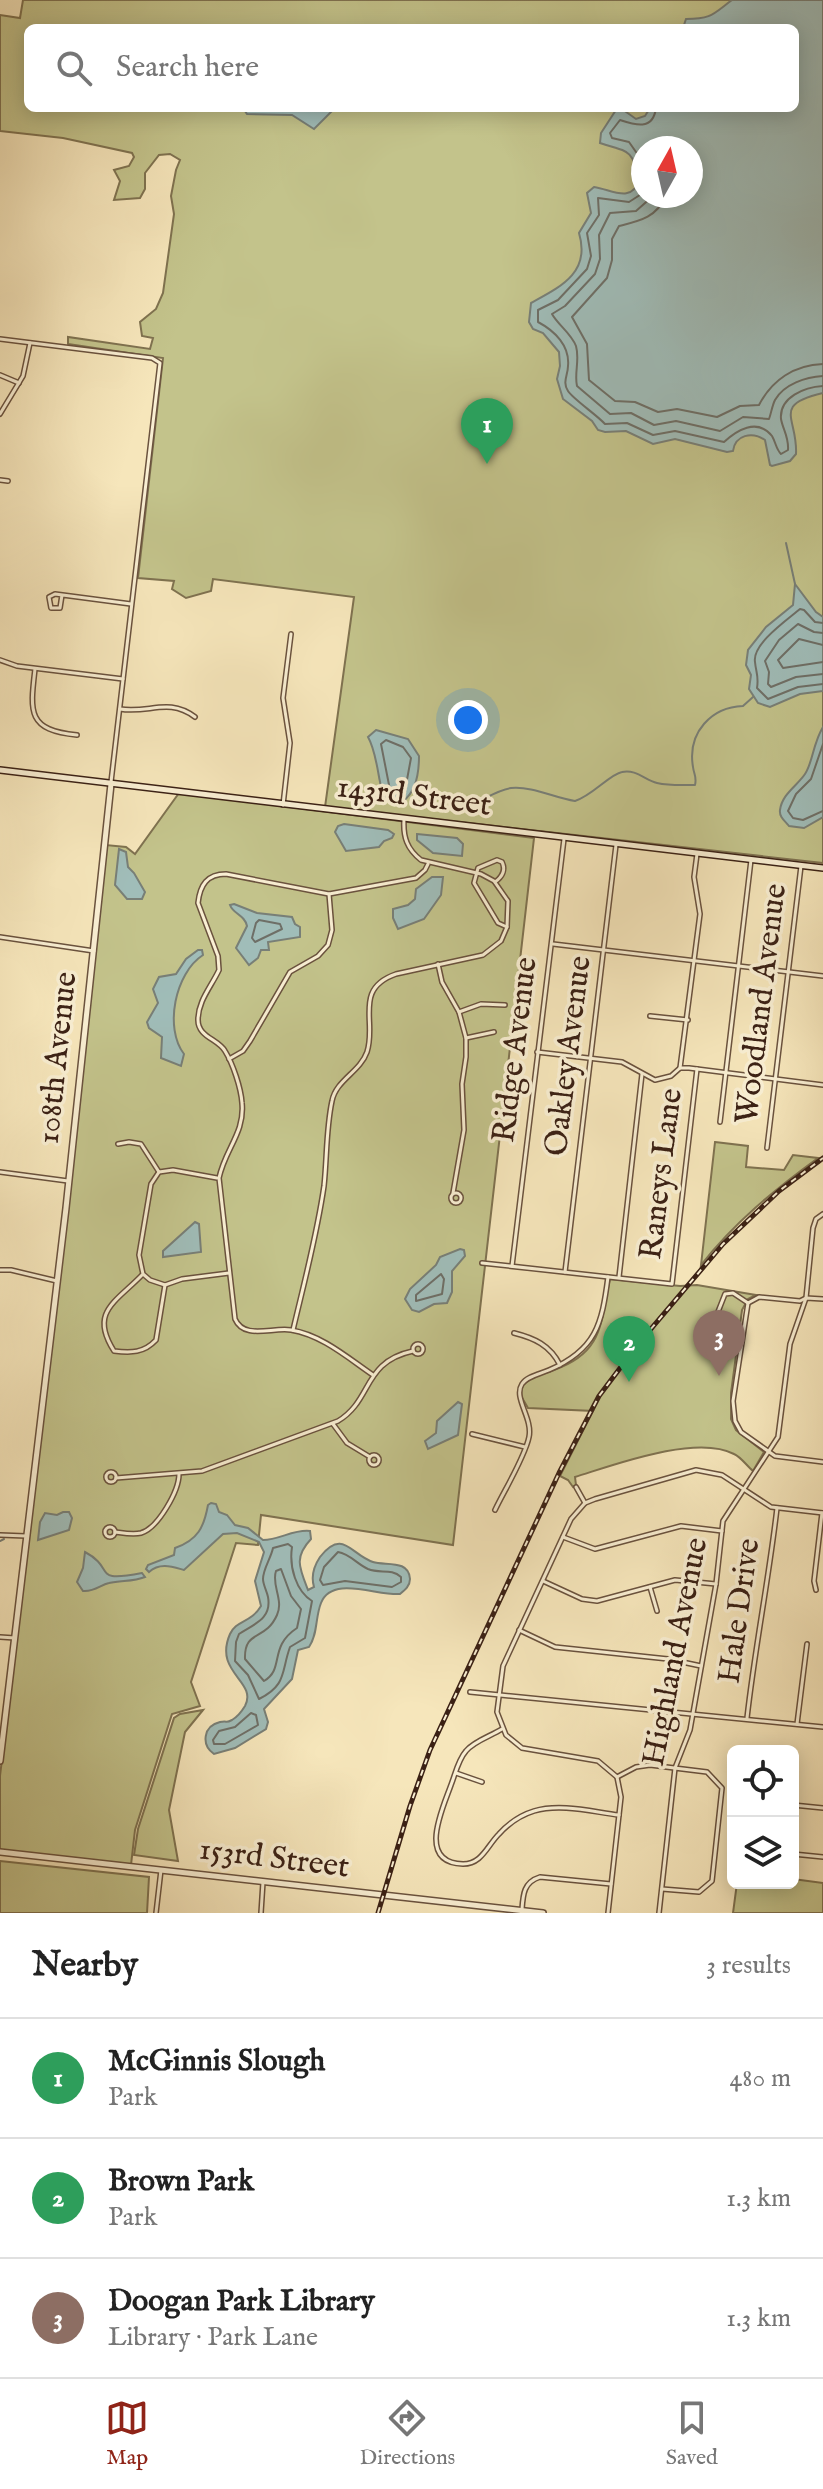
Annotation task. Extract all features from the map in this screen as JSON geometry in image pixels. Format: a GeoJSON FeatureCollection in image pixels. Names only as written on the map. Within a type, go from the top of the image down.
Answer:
{"type":"FeatureCollection","features":[{"type":"Feature","properties":{"kind":"street"},"geometry":{"type":"LineString","coordinates":[[0,339],[30,343],[27,365],[0,414]]}},
{"type":"Feature","properties":{"kind":"street","name":"108th Avenue"},"geometry":{"type":"LineString","coordinates":[[0,1761],[69,1181],[158,361],[30,343]]}},
{"type":"Feature","properties":{"kind":"street"},"geometry":{"type":"LineString","coordinates":[[0,375],[19,383]]}},
{"type":"Feature","properties":{"kind":"street"},"geometry":{"type":"LineString","coordinates":[[0,480],[8,481]]}},
{"type":"Feature","properties":{"kind":"street"},"geometry":{"type":"LineString","coordinates":[[62,595],[131,604]]}},
{"type":"Feature","properties":{"kind":"street"},"geometry":{"type":"LineString","coordinates":[[283,805],[290,748],[283,698],[291,634]]}},
{"type":"Feature","properties":{"kind":"street"},"geometry":{"type":"LineString","coordinates":[[0,660],[35,669],[123,679]]}},
{"type":"Feature","properties":{"kind":"street"},"geometry":{"type":"LineString","coordinates":[[35,669],[32,705],[35,714],[46,729],[77,735]]}},
{"type":"Feature","properties":{"kind":"street"},"geometry":{"type":"LineString","coordinates":[[120,709],[143,711],[164,705],[174,706],[195,717]]}},
{"type":"Feature","properties":{"kind":"street","name":"143rd Street"},"geometry":{"type":"LineString","coordinates":[[0,770],[823,868]]}},
{"type":"Feature","properties":{"kind":"street"},"geometry":{"type":"LineString","coordinates":[[293,1330],[324,1186],[332,1100],[340,1084],[356,1070],[366,1054],[371,995],[389,976],[483,955],[501,941],[507,927],[508,901],[495,882],[475,872],[428,864],[408,848],[403,833],[404,820]]}},
{"type":"Feature","properties":{"kind":"street","name":"Ridge Avenue"},"geometry":{"type":"LineString","coordinates":[[512,1266],[564,839]]}},
{"type":"Feature","properties":{"kind":"street","name":"Oakley Avenue"},"geometry":{"type":"LineString","coordinates":[[565,1272],[616,845]]}},
{"type":"Feature","properties":{"kind":"street","name":"Raneys Lane"},"geometry":{"type":"LineString","coordinates":[[680,1068],[700,914],[694,877],[697,854]]}},
{"type":"Feature","properties":{"kind":"street"},"geometry":{"type":"LineString","coordinates":[[495,882],[503,873],[503,864],[499,860],[481,866],[475,872],[475,888],[498,923],[507,927]]}},
{"type":"Feature","properties":{"kind":"street"},"geometry":{"type":"LineString","coordinates":[[720,1122],[751,860]]}},
{"type":"Feature","properties":{"kind":"street"},"geometry":{"type":"LineString","coordinates":[[373,1375],[321,1340],[293,1330],[253,1332],[240,1328],[235,1319],[219,1178],[223,1160],[237,1136],[242,1118],[242,1100],[229,1059],[219,1043],[201,1031],[198,1024],[207,988],[219,970],[218,956],[198,903],[201,886],[211,876],[226,874],[329,894],[416,878],[428,864]]}},
{"type":"Feature","properties":{"kind":"street","name":"Woodland Avenue"},"geometry":{"type":"LineString","coordinates":[[767,1148],[801,866]]}},
{"type":"Feature","properties":{"kind":"street"},"geometry":{"type":"LineString","coordinates":[[229,1059],[243,1051],[290,972],[318,956],[328,945],[332,930],[329,894]]}},
{"type":"Feature","properties":{"kind":"street"},"geometry":{"type":"LineString","coordinates":[[0,937],[94,951]]}},
{"type":"Feature","properties":{"kind":"street"},"geometry":{"type":"LineString","coordinates":[[551,944],[823,976]]}},
{"type":"Feature","properties":{"kind":"street"},"geometry":{"type":"LineString","coordinates":[[438,964],[442,982],[459,1012],[466,1038],[462,1084],[464,1130],[453,1193]]}},
{"type":"Feature","properties":{"kind":"street"},"geometry":{"type":"LineString","coordinates":[[459,1012],[481,1004],[505,1005]]}},
{"type":"Feature","properties":{"kind":"street"},"geometry":{"type":"LineString","coordinates":[[650,1016],[688,1020]]}},
{"type":"Feature","properties":{"kind":"street"},"geometry":{"type":"LineString","coordinates":[[466,1038],[494,1032]]}},
{"type":"Feature","properties":{"kind":"street"},"geometry":{"type":"LineString","coordinates":[[537,1052],[622,1062],[655,1080],[665,1079],[680,1068],[823,1085]]}},
{"type":"Feature","properties":{"kind":"street","name":"Raneys Lane"},"geometry":{"type":"LineString","coordinates":[[619,1278],[672,1284],[697,1069]]}},
{"type":"Feature","properties":{"kind":"street"},"geometry":{"type":"LineString","coordinates":[[482,1263],[619,1278],[642,1074]]}},
{"type":"Feature","properties":{"kind":"street"},"geometry":{"type":"LineString","coordinates":[[118,1144],[141,1144],[159,1172]]}},
{"type":"Feature","properties":{"kind":"street"},"geometry":{"type":"LineString","coordinates":[[219,1178],[173,1170],[159,1172],[151,1184],[139,1255],[143,1274],[165,1285],[182,1279],[229,1273]]}},
{"type":"Feature","properties":{"kind":"street"},"geometry":{"type":"LineString","coordinates":[[0,1172],[69,1181]]}},
{"type":"Feature","properties":{"kind":"street","name":"Highland Avenue"},"geometry":{"type":"LineString","coordinates":[[659,1913],[675,1768],[689,1736],[716,1584],[722,1531],[726,1515],[778,1437],[791,1336],[801,1318],[806,1298],[813,1228],[816,1219],[823,1214]]}},
{"type":"Feature","properties":{"kind":"street"},"geometry":{"type":"LineString","coordinates":[[0,1270],[57,1281]]}},
{"type":"Feature","properties":{"kind":"street"},"geometry":{"type":"LineString","coordinates":[[143,1274],[104,1316],[103,1330],[114,1351],[130,1353],[143,1350],[156,1340],[165,1285]]}},
{"type":"Feature","properties":{"kind":"street"},"geometry":{"type":"LineString","coordinates":[[495,1510],[529,1436],[528,1415],[519,1398],[519,1387],[527,1379],[560,1365],[592,1339],[602,1317],[608,1277]]}},
{"type":"Feature","properties":{"kind":"street"},"geometry":{"type":"LineString","coordinates":[[714,1322],[725,1294],[733,1293],[748,1303]]}},
{"type":"Feature","properties":{"kind":"street"},"geometry":{"type":"LineString","coordinates":[[748,1303],[759,1297],[800,1301],[806,1298],[823,1299]]}},
{"type":"Feature","properties":{"kind":"street"},"geometry":{"type":"LineString","coordinates":[[748,1303],[733,1413],[741,1432],[775,1456],[823,1462]]}},
{"type":"Feature","properties":{"kind":"street"},"geometry":{"type":"LineString","coordinates":[[514,1333],[543,1344],[560,1365]]}},
{"type":"Feature","properties":{"kind":"street"},"geometry":{"type":"LineString","coordinates":[[116,1478],[202,1471],[333,1424],[344,1418],[387,1360],[413,1351]]}},
{"type":"Feature","properties":{"kind":"street"},"geometry":{"type":"LineString","coordinates":[[333,1424],[347,1443],[370,1457]]}},
{"type":"Feature","properties":{"kind":"street"},"geometry":{"type":"LineString","coordinates":[[472,1434],[525,1447]]}},
{"type":"Feature","properties":{"kind":"street"},"geometry":{"type":"LineString","coordinates":[[608,1913],[621,1793],[617,1777],[598,1761],[522,1748],[502,1729],[497,1712],[501,1671],[576,1511],[585,1503],[696,1470],[722,1475],[767,1505],[822,1513],[814,1581],[816,1590]]}},
{"type":"Feature","properties":{"kind":"street"},"geometry":{"type":"LineString","coordinates":[[115,1532],[135,1534],[147,1530],[174,1496],[179,1474]]}},
{"type":"Feature","properties":{"kind":"street"},"geometry":{"type":"LineString","coordinates":[[576,1487],[585,1503]]}},
{"type":"Feature","properties":{"kind":"street","name":"Hale Drive"},"geometry":{"type":"LineString","coordinates":[[746,1720],[767,1593],[777,1508]]}},
{"type":"Feature","properties":{"kind":"street"},"geometry":{"type":"LineString","coordinates":[[562,1537],[595,1549],[681,1526],[722,1531]]}},
{"type":"Feature","properties":{"kind":"street"},"geometry":{"type":"LineString","coordinates":[[0,1535],[26,1536]]}},
{"type":"Feature","properties":{"kind":"street"},"geometry":{"type":"LineString","coordinates":[[542,1581],[592,1601],[675,1580],[716,1584]]}},
{"type":"Feature","properties":{"kind":"street"},"geometry":{"type":"LineString","coordinates":[[650,1587],[657,1611]]}},
{"type":"Feature","properties":{"kind":"street"},"geometry":{"type":"LineString","coordinates":[[519,1630],[555,1647],[668,1659],[701,1666]]}},
{"type":"Feature","properties":{"kind":"street"},"geometry":{"type":"LineString","coordinates":[[0,1637],[15,1638]]}},
{"type":"Feature","properties":{"kind":"street"},"geometry":{"type":"LineString","coordinates":[[797,1724],[807,1644]]}},
{"type":"Feature","properties":{"kind":"street"},"geometry":{"type":"LineString","coordinates":[[470,1692],[823,1727]]}},
{"type":"Feature","properties":{"kind":"street"},"geometry":{"type":"LineString","coordinates":[[502,1729],[469,1748],[462,1756],[435,1831],[439,1852],[446,1858],[468,1864],[482,1856],[510,1823],[535,1811],[559,1808],[619,1815]]}},
{"type":"Feature","properties":{"kind":"street"},"geometry":{"type":"LineString","coordinates":[[617,1777],[643,1765],[699,1770],[712,1775],[722,1788],[712,1881],[699,1892],[662,1889]]}},
{"type":"Feature","properties":{"kind":"street"},"geometry":{"type":"LineString","coordinates":[[456,1773],[482,1782]]}},
{"type":"Feature","properties":{"kind":"street"},"geometry":{"type":"LineString","coordinates":[[799,1806],[823,1808]]}},
{"type":"Feature","properties":{"kind":"street","name":"153rd Street"},"geometry":{"type":"LineString","coordinates":[[0,1852],[543,1913]]}},
{"type":"Feature","properties":{"kind":"street"},"geometry":{"type":"LineString","coordinates":[[799,1855],[823,1857]]}},
{"type":"Feature","properties":{"kind":"street"},"geometry":{"type":"LineString","coordinates":[[156,1913],[161,1870]]}},
{"type":"Feature","properties":{"kind":"street"},"geometry":{"type":"LineString","coordinates":[[521,1911],[525,1888],[529,1882],[540,1877],[611,1884]]}},
{"type":"Feature","properties":{"kind":"street"},"geometry":{"type":"LineString","coordinates":[[261,1913],[263,1882]]}},
{"type":"Feature","properties":{"kind":"green space"},"geometry":{"type":"Polygon","coordinates":[[[23,0],[823,0],[823,863],[325,807],[354,597],[213,579],[211,591],[186,598],[172,589],[174,581],[138,578],[163,358],[68,344],[68,337],[150,349],[153,338],[142,336],[140,322],[156,309],[163,293],[174,214],[171,196],[180,160],[170,154],[159,155],[145,173],[145,189],[140,198],[114,200],[120,181],[114,170],[129,166],[134,157],[132,153],[63,138],[0,131],[0,15],[20,18],[23,0]]]}},
{"type":"Feature","properties":{"kind":"green space"},"geometry":{"type":"Polygon","coordinates":[[[179,793],[534,838],[453,1545],[261,1515],[258,1545],[236,1543],[191,1682],[200,1706],[172,1714],[135,1830],[131,1865],[0,1850],[0,1776],[106,845],[126,847],[135,854],[179,793]]]}},
{"type":"Feature","properties":{"kind":"green space"},"geometry":{"type":"Polygon","coordinates":[[[715,1142],[748,1146],[746,1167],[784,1170],[793,1155],[818,1158],[755,1208],[701,1265],[715,1142]]]}},
{"type":"Feature","properties":{"kind":"green space"},"geometry":{"type":"Polygon","coordinates":[[[610,1279],[697,1285],[756,1295],[748,1299],[742,1310],[731,1393],[731,1419],[736,1430],[764,1452],[753,1471],[734,1454],[699,1447],[655,1454],[575,1477],[576,1485],[573,1487],[560,1476],[593,1411],[528,1408],[521,1396],[521,1387],[532,1378],[571,1363],[583,1354],[597,1334],[610,1279]]]}},
{"type":"Feature","properties":{"kind":"green space"},"geometry":{"type":"Polygon","coordinates":[[[203,1710],[185,1732],[169,1810],[178,1861],[134,1855],[138,1829],[174,1718],[203,1710]]]}},
{"type":"Feature","properties":{"kind":"green space"},"geometry":{"type":"Polygon","coordinates":[[[0,1861],[149,1877],[147,1913],[0,1913],[0,1861]]]}},
{"type":"Feature","properties":{"kind":"green space"},"geometry":{"type":"Polygon","coordinates":[[[799,1880],[823,1883],[823,1913],[733,1913],[736,1889],[799,1889],[799,1880]]]}},
{"type":"Feature","properties":{"kind":"water"},"geometry":{"type":"Polygon","coordinates":[[[732,0],[823,0],[823,393],[807,398],[792,408],[796,454],[790,461],[772,466],[765,440],[755,436],[741,438],[733,451],[727,452],[675,439],[653,444],[626,431],[598,430],[592,421],[563,399],[557,379],[559,352],[529,322],[531,303],[562,284],[577,269],[582,247],[579,233],[591,213],[587,193],[594,187],[621,194],[631,191],[631,208],[703,208],[703,136],[631,136],[631,156],[600,143],[601,133],[615,112],[626,112],[636,119],[648,112],[799,112],[799,24],[684,24],[686,19],[707,17],[732,0]]]}},
{"type":"Feature","properties":{"kind":"water"},"geometry":{"type":"Polygon","coordinates":[[[246,112],[331,112],[314,129],[292,115],[246,112]]]}},
{"type":"Feature","properties":{"kind":"water"},"geometry":{"type":"Polygon","coordinates":[[[795,584],[823,617],[823,691],[800,694],[770,707],[758,703],[749,689],[748,650],[766,627],[793,605],[795,584]]]}},
{"type":"Feature","properties":{"kind":"water"},"geometry":{"type":"Polygon","coordinates":[[[823,727],[823,817],[804,828],[789,826],[780,815],[781,804],[808,769],[823,727]]]}},
{"type":"Feature","properties":{"kind":"water"},"geometry":{"type":"Polygon","coordinates":[[[376,730],[408,739],[419,756],[416,781],[403,801],[386,800],[383,795],[368,737],[376,730]]]}},
{"type":"Feature","properties":{"kind":"water"},"geometry":{"type":"Polygon","coordinates":[[[344,824],[388,830],[394,834],[379,847],[346,851],[335,832],[338,826],[344,824]]]}},
{"type":"Feature","properties":{"kind":"water"},"geometry":{"type":"Polygon","coordinates":[[[417,834],[457,838],[463,844],[462,856],[433,853],[417,840],[417,834]]]}},
{"type":"Feature","properties":{"kind":"water"},"geometry":{"type":"Polygon","coordinates":[[[119,849],[126,852],[128,867],[145,892],[142,899],[127,899],[115,885],[119,849]]]}},
{"type":"Feature","properties":{"kind":"water"},"geometry":{"type":"Polygon","coordinates":[[[432,877],[443,877],[441,895],[424,919],[398,929],[393,909],[408,905],[415,899],[416,889],[432,877]]]}},
{"type":"Feature","properties":{"kind":"water"},"geometry":{"type":"Polygon","coordinates":[[[230,905],[257,913],[292,917],[300,927],[300,937],[268,942],[269,950],[261,950],[258,958],[249,965],[236,948],[247,926],[230,905]]]}},
{"type":"Feature","properties":{"kind":"water"},"geometry":{"type":"Polygon","coordinates":[[[202,950],[203,955],[185,974],[176,1002],[175,1030],[184,1054],[181,1066],[161,1058],[162,1037],[149,1028],[147,1022],[158,1003],[153,989],[159,977],[176,974],[186,959],[202,950]]]}},
{"type":"Feature","properties":{"kind":"water"},"geometry":{"type":"Polygon","coordinates":[[[195,1222],[199,1224],[201,1252],[163,1257],[163,1251],[195,1222]]]}},
{"type":"Feature","properties":{"kind":"water"},"geometry":{"type":"Polygon","coordinates":[[[464,1250],[465,1256],[452,1271],[452,1292],[447,1303],[434,1304],[419,1312],[412,1310],[405,1299],[410,1289],[436,1265],[440,1257],[464,1250]]]}},
{"type":"Feature","properties":{"kind":"water"},"geometry":{"type":"Polygon","coordinates":[[[458,1402],[462,1404],[458,1435],[428,1449],[425,1441],[436,1433],[437,1421],[458,1402]]]}},
{"type":"Feature","properties":{"kind":"water"},"geometry":{"type":"Polygon","coordinates":[[[211,1503],[216,1504],[219,1512],[227,1515],[235,1525],[248,1528],[263,1540],[310,1531],[311,1539],[300,1557],[308,1590],[314,1587],[313,1575],[320,1557],[328,1549],[341,1544],[373,1562],[405,1568],[410,1579],[400,1594],[345,1588],[327,1595],[319,1609],[312,1642],[309,1647],[298,1650],[292,1679],[264,1709],[268,1722],[266,1729],[235,1748],[214,1754],[206,1741],[210,1727],[228,1722],[245,1706],[246,1690],[231,1667],[226,1647],[233,1629],[253,1616],[261,1606],[255,1581],[264,1552],[259,1542],[237,1533],[223,1534],[184,1570],[166,1566],[149,1572],[146,1569],[148,1565],[174,1555],[175,1548],[194,1537],[211,1503]]]}},
{"type":"Feature","properties":{"kind":"water"},"geometry":{"type":"Polygon","coordinates":[[[69,1512],[72,1518],[69,1530],[38,1540],[40,1522],[45,1513],[57,1515],[69,1512]]]}},
{"type":"Feature","properties":{"kind":"water"},"geometry":{"type":"Polygon","coordinates":[[[85,1552],[110,1575],[142,1573],[145,1577],[83,1591],[77,1582],[85,1552]]]}},
{"type":"Feature","properties":{"kind":"waterway"},"geometry":{"type":"LineString","coordinates":[[786,543],[795,584]]}},
{"type":"Feature","properties":{"kind":"waterway"},"geometry":{"type":"LineString","coordinates":[[450,808],[466,807],[511,788],[575,801],[627,771],[657,783],[695,785],[692,754],[698,733],[721,711],[743,706],[753,697]]}},
{"type":"Feature","properties":{"kind":"waterway"},"geometry":{"type":"LineString","coordinates":[[0,1541],[4,1539]]}},
{"type":"Feature","properties":{"kind":"railway"},"geometry":{"type":"LineString","coordinates":[[378,1913],[430,1750],[559,1473],[599,1396],[639,1343],[723,1244],[779,1191],[823,1158]]}},
{"type":"Feature","properties":{"kind":"place","name":"McGinnis Slough"},"geometry":{"type":"Point","coordinates":[487,464]}},
{"type":"Feature","properties":{"kind":"place","name":"Doogan Park Library"},"geometry":{"type":"Point","coordinates":[719,1376]}},
{"type":"Feature","properties":{"kind":"place","name":"Brown Park"},"geometry":{"type":"Point","coordinates":[629,1382]}}]}
